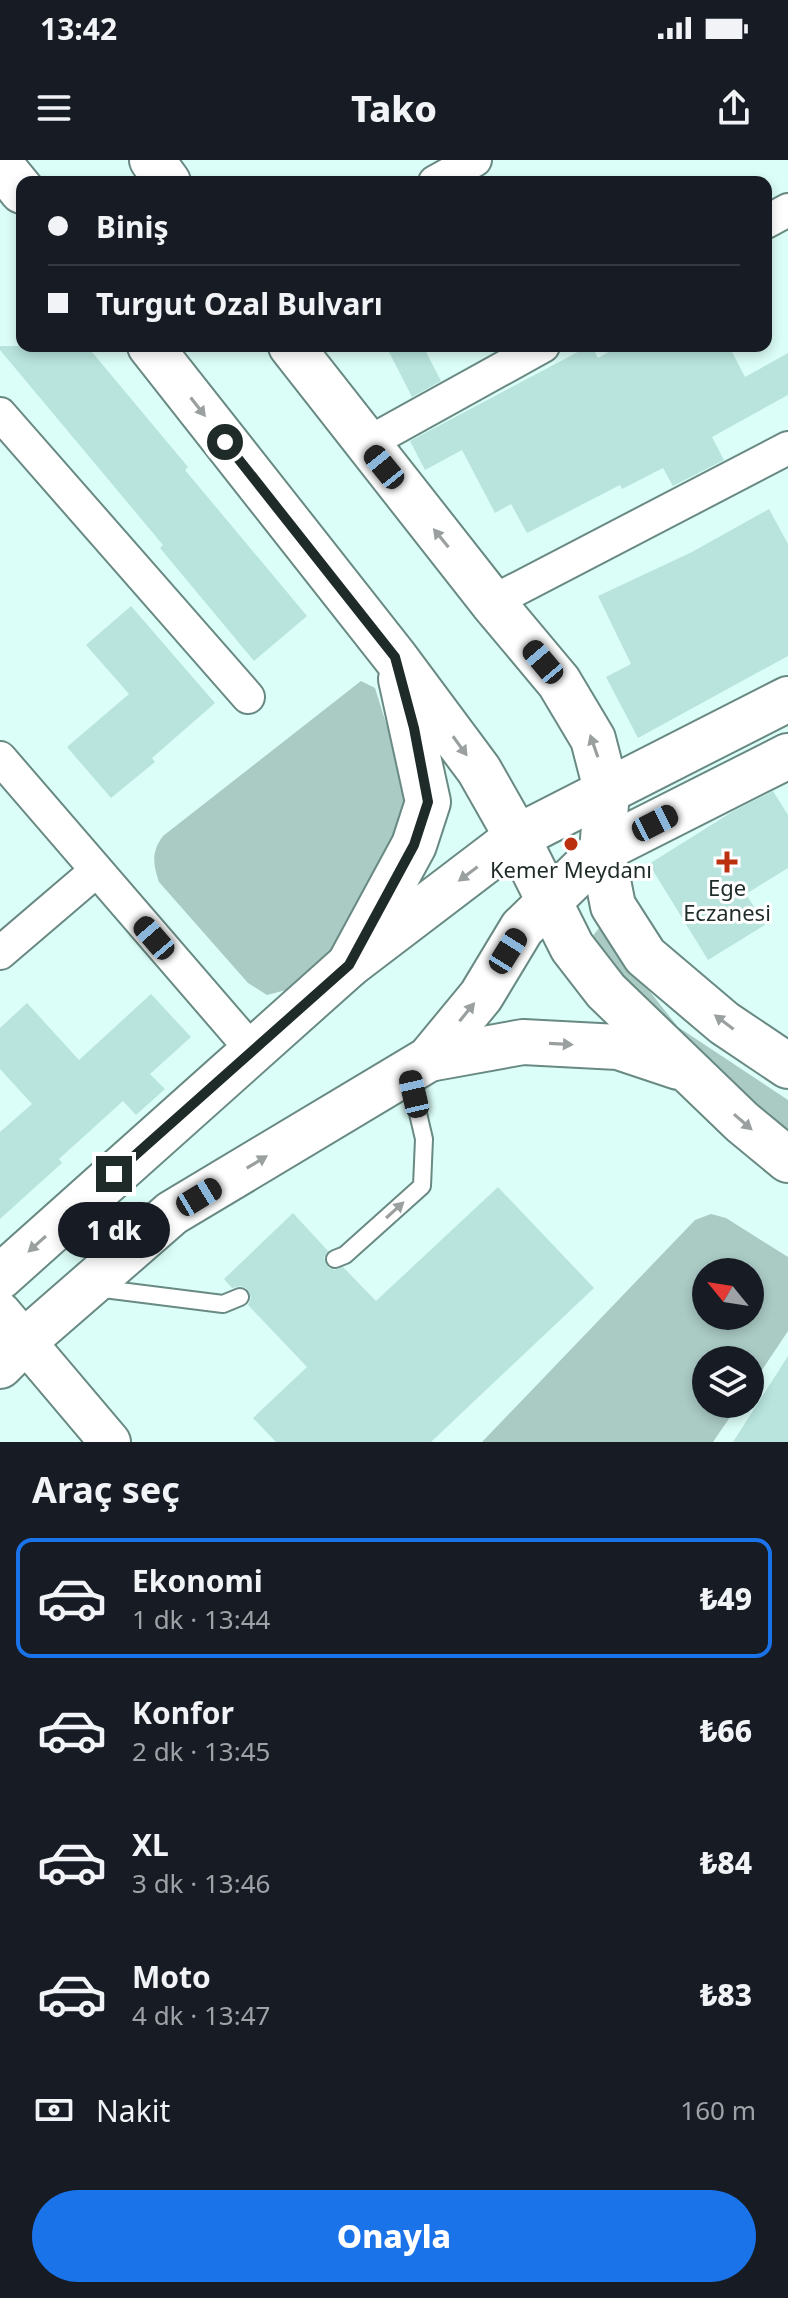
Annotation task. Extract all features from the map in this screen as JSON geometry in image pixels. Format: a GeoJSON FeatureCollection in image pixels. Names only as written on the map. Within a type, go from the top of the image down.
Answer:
{"type":"FeatureCollection","features":[{"type":"Feature","properties":{"kind":"main road"},"geometry":{"type":"LineString","coordinates":[[0,164],[16,184]]}},
{"type":"Feature","properties":{"kind":"main road"},"geometry":{"type":"LineString","coordinates":[[155,352],[395,657],[479,770],[517,837],[572,947],[606,991],[688,1071],[788,1160]]}},
{"type":"Feature","properties":{"kind":"main road"},"geometry":{"type":"LineString","coordinates":[[296,352],[492,602],[559,682],[593,739],[607,793],[602,850],[613,906],[645,956],[724,1023],[788,1066]]}},
{"type":"Feature","properties":{"kind":"main road"},"geometry":{"type":"LineString","coordinates":[[349,965],[414,845],[428,802],[414,728],[395,657]]}},
{"type":"Feature","properties":{"kind":"main road"},"geometry":{"type":"LineString","coordinates":[[0,1277],[349,965],[517,837],[788,699]]}},
{"type":"Feature","properties":{"kind":"main road"},"geometry":{"type":"LineString","coordinates":[[9,1339],[87,1287],[172,1213],[419,1065],[481,996],[522,928],[602,850],[788,756]]}},
{"type":"Feature","properties":{"kind":"main road"},"geometry":{"type":"LineString","coordinates":[[419,1065],[523,1042],[618,1047],[688,1071]]}},
{"type":"Feature","properties":{"kind":"street"},"geometry":{"type":"LineString","coordinates":[[446,176],[475,160]]}},
{"type":"Feature","properties":{"kind":"street"},"geometry":{"type":"LineString","coordinates":[[366,444],[532,352]]}},
{"type":"Feature","properties":{"kind":"street"},"geometry":{"type":"LineString","coordinates":[[0,414],[248,697]]}},
{"type":"Feature","properties":{"kind":"street"},"geometry":{"type":"LineString","coordinates":[[492,602],[788,448]]}},
{"type":"Feature","properties":{"kind":"street"},"geometry":{"type":"LineString","coordinates":[[0,758],[252,1050]]}},
{"type":"Feature","properties":{"kind":"street"},"geometry":{"type":"LineString","coordinates":[[0,953],[96,871]]}},
{"type":"Feature","properties":{"kind":"street"},"geometry":{"type":"LineString","coordinates":[[9,1339],[110,1442]]}},
{"type":"Feature","properties":{"kind":"lane"},"geometry":{"type":"LineString","coordinates":[[335,1259],[345,1255],[422,1186],[424,1139],[419,1065]]}},
{"type":"Feature","properties":{"kind":"lane"},"geometry":{"type":"LineString","coordinates":[[87,1287],[223,1304],[240,1297]]}},
{"type":"Feature","properties":{"kind":"shaded area"},"geometry":{"type":"Polygon","coordinates":[[[361,681],[375,688],[413,809],[330,958],[290,989],[267,995],[248,983],[159,882],[154,864],[156,847],[163,836],[361,681]]]}},
{"type":"Feature","properties":{"kind":"shaded area"},"geometry":{"type":"Polygon","coordinates":[[[599,928],[678,1027],[788,1100],[788,1132],[651,1018],[592,937],[599,928]]]}},
{"type":"Feature","properties":{"kind":"shaded area"},"geometry":{"type":"Polygon","coordinates":[[[711,1214],[726,1218],[788,1257],[788,1331],[764,1367],[764,1346],[692,1346],[692,1418],[729,1418],[713,1442],[482,1442],[695,1220],[711,1214]]]}},
{"type":"Feature","properties":{"kind":"building"},"geometry":{"type":"Polygon","coordinates":[[[0,346],[16,346],[16,352],[92,352],[188,467],[185,470],[307,616],[254,661],[160,548],[163,545],[0,350],[0,346]]]}},
{"type":"Feature","properties":{"kind":"building"},"geometry":{"type":"Polygon","coordinates":[[[389,352],[426,352],[441,381],[412,397],[389,352]]]}},
{"type":"Feature","properties":{"kind":"building"},"geometry":{"type":"Polygon","coordinates":[[[578,352],[595,352],[598,358],[608,352],[732,352],[745,377],[788,353],[788,395],[712,437],[724,460],[673,486],[663,468],[622,489],[620,485],[527,533],[511,504],[495,513],[462,450],[425,470],[410,441],[578,352]]]}},
{"type":"Feature","properties":{"kind":"building"},"geometry":{"type":"Polygon","coordinates":[[[769,509],[788,544],[788,656],[638,738],[606,677],[631,664],[598,596],[692,552],[769,509]]]}},
{"type":"Feature","properties":{"kind":"building"},"geometry":{"type":"Polygon","coordinates":[[[131,606],[215,703],[152,758],[155,762],[111,798],[67,747],[129,694],[86,645],[131,606]]]}},
{"type":"Feature","properties":{"kind":"building"},"geometry":{"type":"Polygon","coordinates":[[[773,791],[788,815],[788,868],[746,894],[765,925],[708,960],[649,864],[732,812],[773,791]]]}},
{"type":"Feature","properties":{"kind":"building"},"geometry":{"type":"Polygon","coordinates":[[[151,994],[191,1037],[150,1074],[165,1089],[136,1115],[123,1101],[59,1159],[62,1163],[0,1219],[0,1132],[32,1104],[0,1069],[0,1028],[27,1003],[79,1060],[151,994]]]}},
{"type":"Feature","properties":{"kind":"building"},"geometry":{"type":"Polygon","coordinates":[[[498,1187],[594,1288],[431,1442],[276,1442],[253,1418],[307,1367],[248,1305],[251,1298],[247,1289],[241,1286],[232,1288],[224,1279],[293,1213],[328,1251],[324,1258],[328,1267],[334,1270],[343,1267],[376,1301],[498,1187]]]}},
{"type":"Feature","properties":{"kind":"building"},"geometry":{"type":"Polygon","coordinates":[[[788,1356],[788,1442],[733,1442],[748,1418],[764,1418],[764,1394],[788,1356]]]}},
{"type":"Feature","properties":{"kind":"place","name":"Kemer Meydanı"},"geometry":{"type":"Point","coordinates":[571,844]}},
{"type":"Feature","properties":{"kind":"place","name":"Ege Eczanesi"},"geometry":{"type":"Point","coordinates":[727,862]}},
{"type":"Feature","properties":{"kind":"route"},"geometry":{"type":"LineString","coordinates":[[114,1174],[349,965],[414,845],[428,802],[414,728],[395,657],[225,442]]}}]}
